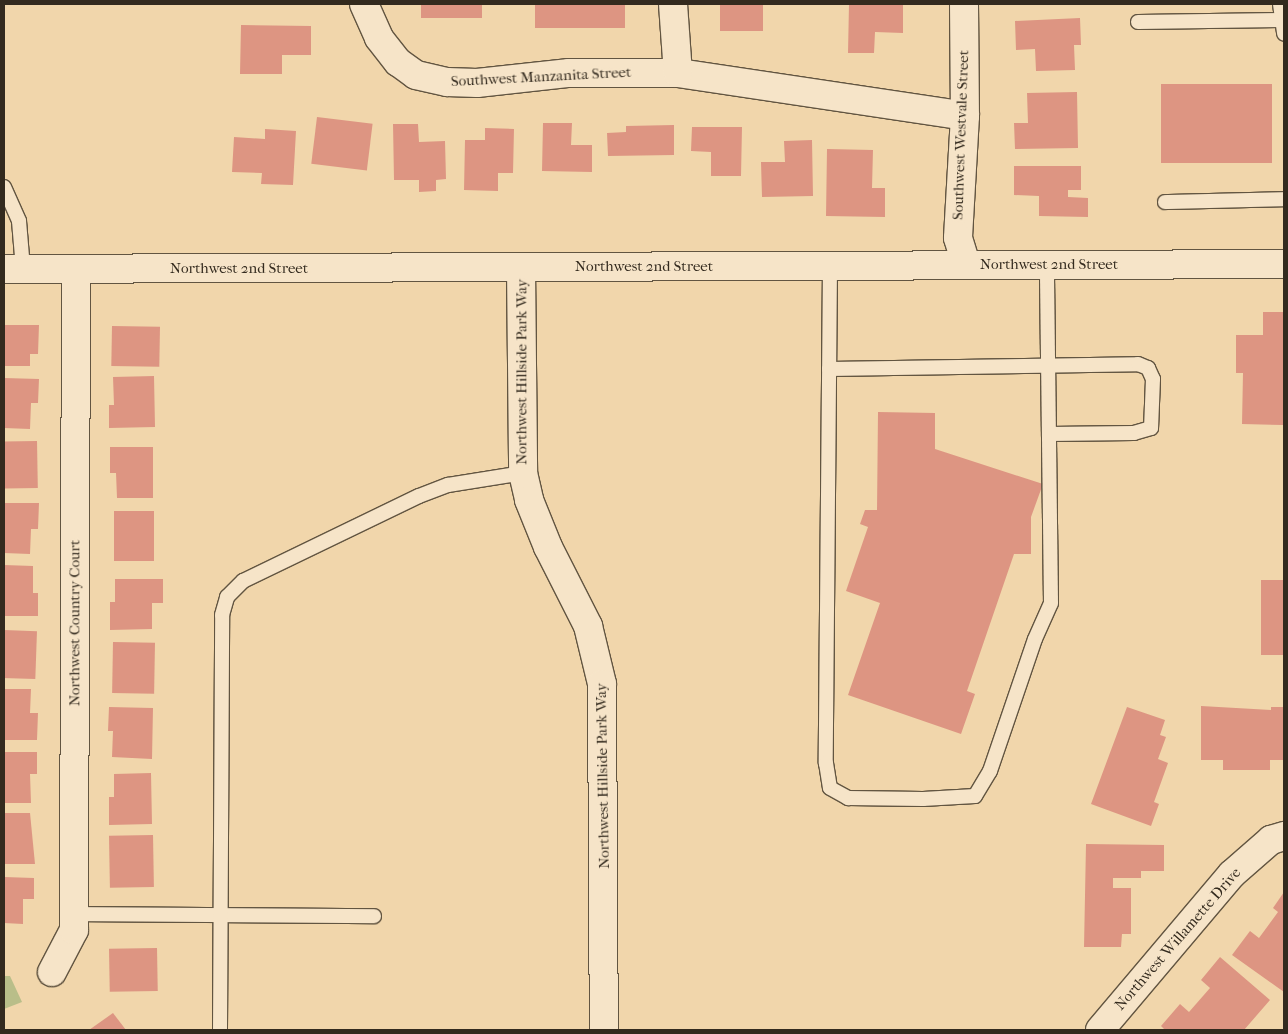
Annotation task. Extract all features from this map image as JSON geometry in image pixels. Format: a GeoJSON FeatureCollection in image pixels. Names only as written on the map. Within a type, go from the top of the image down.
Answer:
{"type":"FeatureCollection","features":[{"type":"Feature","properties":{"kind":"street","name":"Southwest Manzanita Street"},"geometry":{"type":"LineString","coordinates":[[364,4],[379,38],[398,62],[416,75],[431,79],[477,82],[569,73],[678,72],[965,116]]}},
{"type":"Feature","properties":{"kind":"street"},"geometry":{"type":"LineString","coordinates":[[673,4],[678,72]]}},
{"type":"Feature","properties":{"kind":"street","name":"Southwest Westvale Street"},"geometry":{"type":"LineString","coordinates":[[964,4],[965,116],[958,238],[966,265]]}},
{"type":"Feature","properties":{"kind":"street","name":"Northwest 2nd Street"},"geometry":{"type":"LineString","coordinates":[[13,269],[1284,264]]}},
{"type":"Feature","properties":{"kind":"street","name":"Northwest Hillside Park Way"},"geometry":{"type":"LineString","coordinates":[[521,268],[523,473],[529,500],[548,547],[588,626],[602,684],[604,1030]]}},
{"type":"Feature","properties":{"kind":"street","name":"Northwest Country Court"},"geometry":{"type":"LineString","coordinates":[[52,972],[74,930],[76,269]]}},
{"type":"Feature","properties":{"kind":"street","name":"Northwest Willamette Drive"},"geometry":{"type":"LineString","coordinates":[[1100,1030],[1232,874],[1271,840],[1284,836]]}},
{"type":"Feature","properties":{"kind":"lane"},"geometry":{"type":"LineString","coordinates":[[1280,4],[1280,20],[1284,34]]}},
{"type":"Feature","properties":{"kind":"lane"},"geometry":{"type":"LineString","coordinates":[[1138,22],[1280,20]]}},
{"type":"Feature","properties":{"kind":"lane"},"geometry":{"type":"LineString","coordinates":[[4,187],[19,221],[13,269]]}},
{"type":"Feature","properties":{"kind":"lane"},"geometry":{"type":"LineString","coordinates":[[1165,202],[1284,199]]}},
{"type":"Feature","properties":{"kind":"lane"},"geometry":{"type":"LineString","coordinates":[[830,266],[826,763],[830,788],[848,798],[975,796],[990,771],[1035,639],[1051,603],[1047,265]]}},
{"type":"Feature","properties":{"kind":"lane"},"geometry":{"type":"LineString","coordinates":[[829,369],[1138,364],[1148,368],[1153,379],[1154,416],[1151,428],[1134,434],[1049,434]]}},
{"type":"Feature","properties":{"kind":"lane"},"geometry":{"type":"LineString","coordinates":[[220,1030],[222,615],[227,597],[243,581],[419,496],[448,485],[523,473]]}},
{"type":"Feature","properties":{"kind":"lane"},"geometry":{"type":"LineString","coordinates":[[74,914],[374,916]]}},
{"type":"Feature","properties":{"kind":"green space"},"geometry":{"type":"Polygon","coordinates":[[[4,976],[10,976],[22,1002],[4,1009],[4,976]]]}},
{"type":"Feature","properties":{"kind":"building"},"geometry":{"type":"Polygon","coordinates":[[[421,4],[482,4],[482,18],[421,18],[421,4]]]}},
{"type":"Feature","properties":{"kind":"building"},"geometry":{"type":"Polygon","coordinates":[[[535,4],[625,4],[625,28],[535,28],[535,4]]]}},
{"type":"Feature","properties":{"kind":"building"},"geometry":{"type":"Polygon","coordinates":[[[720,4],[763,4],[763,31],[720,31],[720,4]]]}},
{"type":"Feature","properties":{"kind":"building"},"geometry":{"type":"Polygon","coordinates":[[[849,4],[903,4],[903,33],[875,32],[874,53],[848,53],[849,4]]]}},
{"type":"Feature","properties":{"kind":"building"},"geometry":{"type":"Polygon","coordinates":[[[1080,18],[1081,45],[1074,45],[1075,70],[1036,71],[1035,49],[1016,50],[1015,21],[1080,18]]]}},
{"type":"Feature","properties":{"kind":"building"},"geometry":{"type":"Polygon","coordinates":[[[241,25],[311,26],[311,55],[282,55],[282,74],[240,74],[241,25]]]}},
{"type":"Feature","properties":{"kind":"building"},"geometry":{"type":"Polygon","coordinates":[[[1161,84],[1272,84],[1272,163],[1161,163],[1161,84]]]}},
{"type":"Feature","properties":{"kind":"building"},"geometry":{"type":"Polygon","coordinates":[[[1077,92],[1078,148],[1015,149],[1014,123],[1028,123],[1027,93],[1077,92]]]}},
{"type":"Feature","properties":{"kind":"building"},"geometry":{"type":"Polygon","coordinates":[[[317,117],[373,124],[367,170],[311,164],[317,117]]]}},
{"type":"Feature","properties":{"kind":"building"},"geometry":{"type":"Polygon","coordinates":[[[543,123],[572,123],[571,145],[592,145],[592,172],[542,171],[543,123]]]}},
{"type":"Feature","properties":{"kind":"building"},"geometry":{"type":"Polygon","coordinates":[[[393,124],[418,124],[419,142],[445,141],[446,179],[436,180],[436,191],[419,192],[419,180],[394,180],[393,124]]]}},
{"type":"Feature","properties":{"kind":"building"},"geometry":{"type":"Polygon","coordinates":[[[674,125],[674,155],[608,156],[607,133],[626,132],[626,126],[674,125]]]}},
{"type":"Feature","properties":{"kind":"building"},"geometry":{"type":"Polygon","coordinates":[[[692,127],[742,127],[741,176],[711,176],[711,152],[691,151],[692,127]]]}},
{"type":"Feature","properties":{"kind":"building"},"geometry":{"type":"Polygon","coordinates":[[[485,128],[514,129],[513,173],[498,173],[498,191],[464,190],[465,140],[485,140],[485,128]]]}},
{"type":"Feature","properties":{"kind":"building"},"geometry":{"type":"Polygon","coordinates":[[[265,129],[296,131],[293,185],[261,184],[262,173],[232,172],[234,137],[265,139],[265,129]]]}},
{"type":"Feature","properties":{"kind":"building"},"geometry":{"type":"Polygon","coordinates":[[[812,140],[813,196],[762,197],[761,162],[785,162],[784,141],[812,140]]]}},
{"type":"Feature","properties":{"kind":"building"},"geometry":{"type":"Polygon","coordinates":[[[827,149],[873,150],[872,188],[885,188],[885,217],[826,216],[827,149]]]}},
{"type":"Feature","properties":{"kind":"building"},"geometry":{"type":"Polygon","coordinates":[[[1014,166],[1081,166],[1081,190],[1068,190],[1068,197],[1088,198],[1088,217],[1039,216],[1039,196],[1014,195],[1014,166]]]}},
{"type":"Feature","properties":{"kind":"building"},"geometry":{"type":"Polygon","coordinates":[[[1263,312],[1284,312],[1284,425],[1242,424],[1243,373],[1236,373],[1236,335],[1263,335],[1263,312]]]}},
{"type":"Feature","properties":{"kind":"building"},"geometry":{"type":"Polygon","coordinates":[[[4,325],[39,325],[38,354],[30,354],[30,366],[4,366],[4,325]]]}},
{"type":"Feature","properties":{"kind":"building"},"geometry":{"type":"Polygon","coordinates":[[[112,326],[160,327],[159,367],[111,366],[112,326]]]}},
{"type":"Feature","properties":{"kind":"building"},"geometry":{"type":"Polygon","coordinates":[[[154,376],[155,427],[109,428],[109,405],[114,405],[113,377],[154,376]]]}},
{"type":"Feature","properties":{"kind":"building"},"geometry":{"type":"Polygon","coordinates":[[[4,378],[39,379],[38,403],[31,403],[30,429],[4,428],[4,378]]]}},
{"type":"Feature","properties":{"kind":"building"},"geometry":{"type":"Polygon","coordinates":[[[878,412],[935,413],[935,449],[1043,484],[1031,517],[1031,554],[1014,554],[967,691],[975,694],[961,734],[848,695],[880,603],[846,591],[868,527],[860,524],[865,510],[877,510],[878,412]]]}},
{"type":"Feature","properties":{"kind":"building"},"geometry":{"type":"Polygon","coordinates":[[[37,441],[38,488],[5,489],[4,442],[37,441]]]}},
{"type":"Feature","properties":{"kind":"building"},"geometry":{"type":"Polygon","coordinates":[[[110,447],[153,447],[153,498],[117,498],[116,473],[110,473],[110,447]]]}},
{"type":"Feature","properties":{"kind":"building"},"geometry":{"type":"Polygon","coordinates":[[[4,503],[39,503],[38,529],[31,529],[30,554],[4,553],[4,503]]]}},
{"type":"Feature","properties":{"kind":"building"},"geometry":{"type":"Polygon","coordinates":[[[114,511],[154,511],[154,561],[114,561],[114,511]]]}},
{"type":"Feature","properties":{"kind":"building"},"geometry":{"type":"Polygon","coordinates":[[[4,565],[33,566],[33,593],[38,593],[38,616],[4,616],[4,565]]]}},
{"type":"Feature","properties":{"kind":"building"},"geometry":{"type":"Polygon","coordinates":[[[115,579],[163,579],[163,603],[152,603],[152,629],[110,630],[110,602],[115,602],[115,579]]]}},
{"type":"Feature","properties":{"kind":"building"},"geometry":{"type":"Polygon","coordinates":[[[1261,580],[1284,580],[1284,655],[1261,655],[1261,580]]]}},
{"type":"Feature","properties":{"kind":"building"},"geometry":{"type":"Polygon","coordinates":[[[4,630],[37,631],[35,679],[4,678],[4,630]]]}},
{"type":"Feature","properties":{"kind":"building"},"geometry":{"type":"Polygon","coordinates":[[[113,642],[155,643],[154,694],[112,693],[113,642]]]}},
{"type":"Feature","properties":{"kind":"building"},"geometry":{"type":"Polygon","coordinates":[[[4,689],[31,689],[30,713],[38,713],[37,740],[4,740],[4,689]]]}},
{"type":"Feature","properties":{"kind":"building"},"geometry":{"type":"Polygon","coordinates":[[[1201,706],[1271,710],[1271,707],[1284,707],[1284,760],[1270,760],[1270,770],[1223,770],[1223,760],[1201,760],[1201,706]]]}},
{"type":"Feature","properties":{"kind":"building"},"geometry":{"type":"Polygon","coordinates":[[[109,707],[153,708],[152,759],[112,757],[113,731],[108,731],[109,707]]]}},
{"type":"Feature","properties":{"kind":"building"},"geometry":{"type":"Polygon","coordinates":[[[1127,707],[1165,720],[1160,735],[1166,737],[1158,759],[1168,763],[1154,802],[1159,804],[1151,826],[1091,804],[1127,707]]]}},
{"type":"Feature","properties":{"kind":"building"},"geometry":{"type":"Polygon","coordinates":[[[4,752],[37,752],[37,774],[30,774],[31,803],[4,803],[4,752]]]}},
{"type":"Feature","properties":{"kind":"building"},"geometry":{"type":"Polygon","coordinates":[[[151,773],[152,824],[109,825],[109,797],[114,797],[114,774],[151,773]]]}},
{"type":"Feature","properties":{"kind":"building"},"geometry":{"type":"Polygon","coordinates":[[[4,813],[30,813],[35,864],[4,864],[4,813]]]}},
{"type":"Feature","properties":{"kind":"building"},"geometry":{"type":"Polygon","coordinates":[[[153,835],[154,887],[110,888],[109,836],[153,835]]]}},
{"type":"Feature","properties":{"kind":"building"},"geometry":{"type":"Polygon","coordinates":[[[1086,844],[1164,845],[1164,871],[1141,871],[1141,878],[1113,878],[1113,888],[1131,888],[1131,934],[1122,934],[1121,947],[1084,947],[1086,844]]]}},
{"type":"Feature","properties":{"kind":"building"},"geometry":{"type":"Polygon","coordinates":[[[4,877],[34,878],[34,899],[23,899],[23,924],[4,923],[4,877]]]}},
{"type":"Feature","properties":{"kind":"building"},"geometry":{"type":"Polygon","coordinates":[[[1284,892],[1284,992],[1232,955],[1250,931],[1259,938],[1278,912],[1273,908],[1284,892]]]}},
{"type":"Feature","properties":{"kind":"building"},"geometry":{"type":"Polygon","coordinates":[[[157,948],[158,991],[110,992],[109,949],[157,948]]]}},
{"type":"Feature","properties":{"kind":"building"},"geometry":{"type":"Polygon","coordinates":[[[1220,957],[1270,1000],[1244,1030],[1165,1030],[1161,1026],[1180,1004],[1189,1012],[1210,988],[1201,980],[1220,957]]]}},
{"type":"Feature","properties":{"kind":"building"},"geometry":{"type":"Polygon","coordinates":[[[113,1013],[126,1030],[89,1030],[113,1013]]]}}]}
